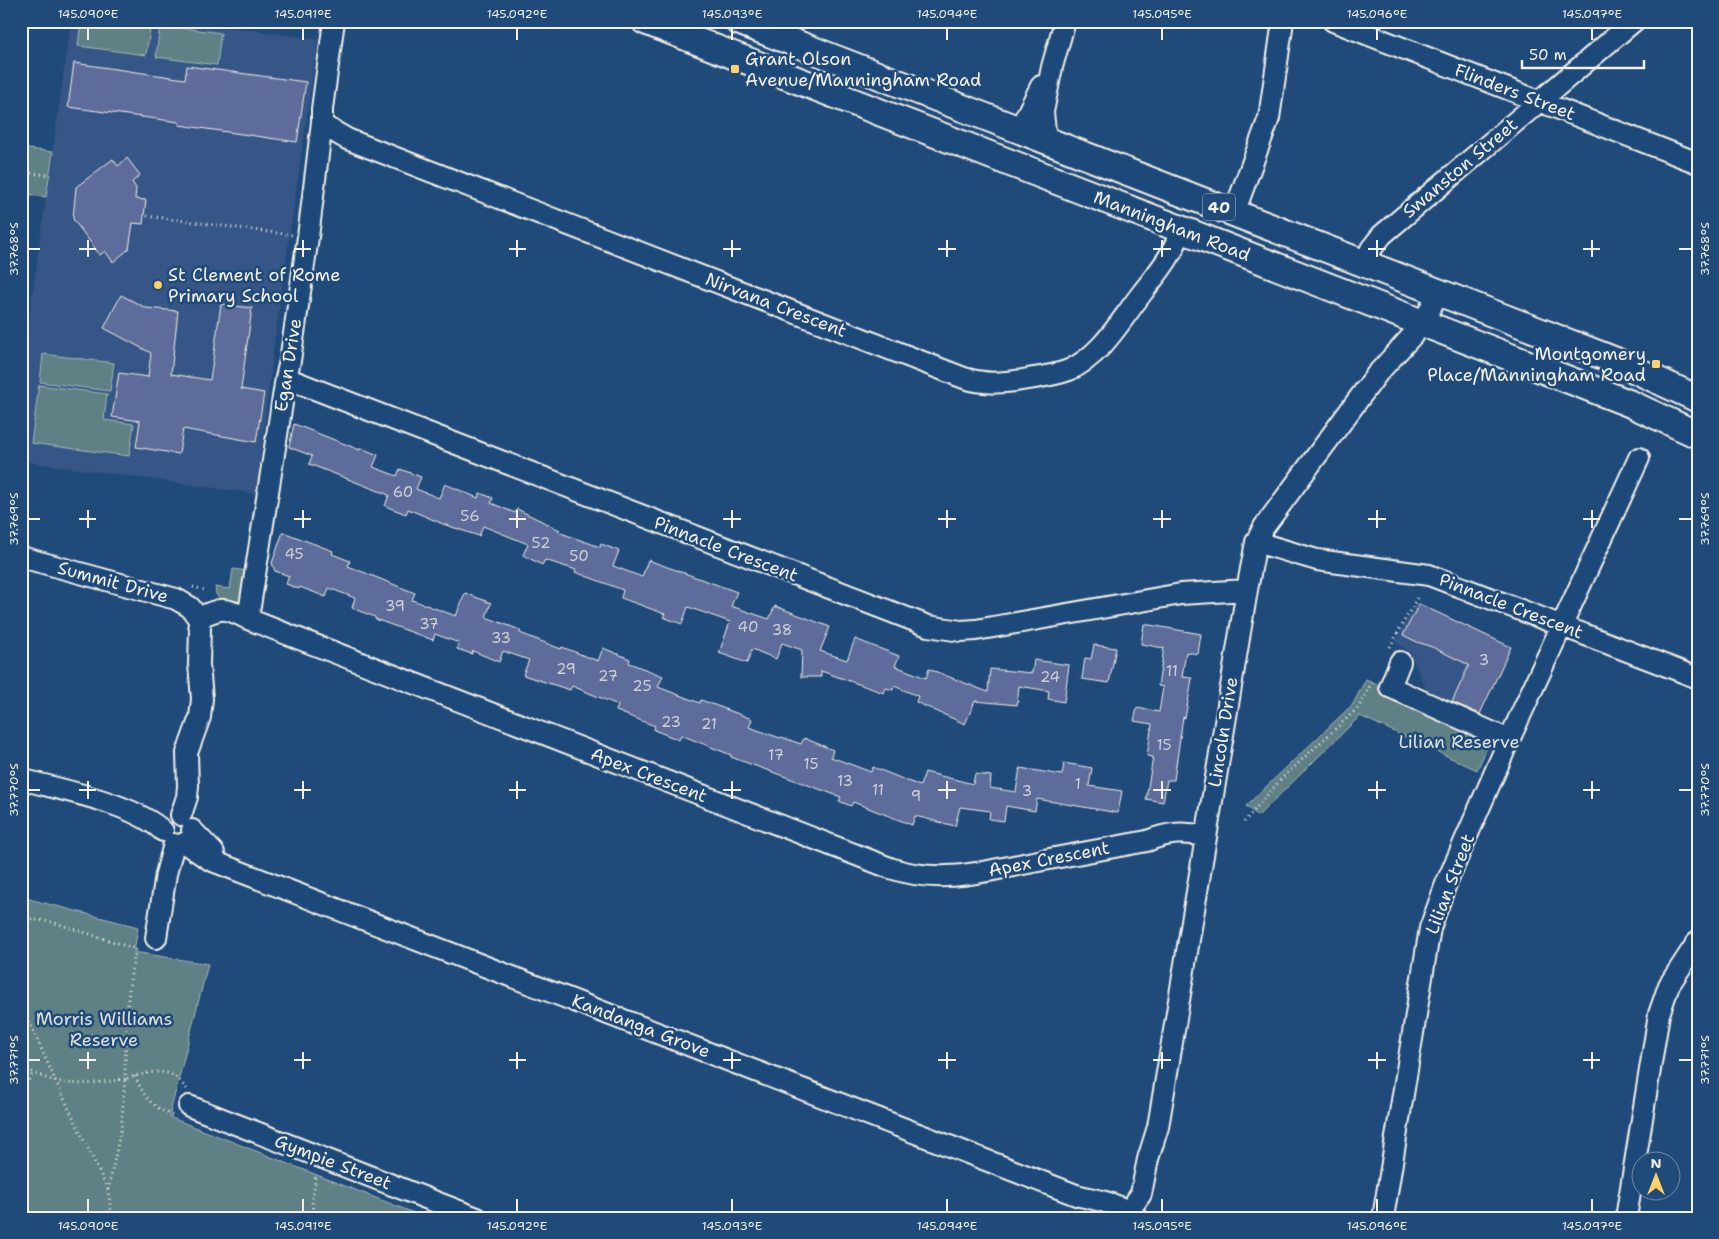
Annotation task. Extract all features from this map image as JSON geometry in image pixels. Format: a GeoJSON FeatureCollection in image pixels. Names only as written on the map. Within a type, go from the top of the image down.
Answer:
{"type":"FeatureCollection","features":[{"type":"Feature","properties":{"kind":"main road","name":"Manningham Road"},"geometry":{"type":"LineString","coordinates":[[645,21],[1631,404],[1698,435]]}},
{"type":"Feature","properties":{"kind":"main road","name":"Manningham Road"},"geometry":{"type":"LineString","coordinates":[[738,21],[1616,361],[1698,399]]}},
{"type":"Feature","properties":{"kind":"main road"},"geometry":{"type":"LineString","coordinates":[[1020,130],[1021,142],[1026,151],[1036,158],[1094,180],[1142,213]]}},
{"type":"Feature","properties":{"kind":"street","name":"Egan Drive"},"geometry":{"type":"LineString","coordinates":[[248,619],[308,237],[334,21]]}},
{"type":"Feature","properties":{"kind":"street"},"geometry":{"type":"LineString","coordinates":[[1046,141],[1043,112],[1052,67],[1065,21]]}},
{"type":"Feature","properties":{"kind":"street"},"geometry":{"type":"LineString","coordinates":[[1234,213],[1269,118],[1283,21]]}},
{"type":"Feature","properties":{"kind":"street","name":"Flinders Street"},"geometry":{"type":"LineString","coordinates":[[1333,21],[1698,163]]}},
{"type":"Feature","properties":{"kind":"street","name":"Swanston Street"},"geometry":{"type":"LineString","coordinates":[[1364,264],[1371,248],[1382,235],[1634,21]]}},
{"type":"Feature","properties":{"kind":"street"},"geometry":{"type":"LineString","coordinates":[[1020,130],[1034,99],[1052,67]]}},
{"type":"Feature","properties":{"kind":"street","name":"Nirvana Crescent"},"geometry":{"type":"LineString","coordinates":[[322,122],[326,127],[347,139],[964,378],[986,384],[1058,374],[1088,358],[1110,335],[1172,254],[1181,229]]}},
{"type":"Feature","properties":{"kind":"street","name":"Lincoln Drive"},"geometry":{"type":"LineString","coordinates":[[1131,1216],[1151,1194],[1154,1183],[1158,1154],[1158,1127],[1255,549],[1272,514],[1415,320],[1438,292]]}},
{"type":"Feature","properties":{"kind":"street","name":"Pinnacle Crescent"},"geometry":{"type":"LineString","coordinates":[[286,378],[928,626],[961,631],[976,630],[1181,594],[1204,586],[1248,583]]}},
{"type":"Feature","properties":{"kind":"street","name":"Lilian Street"},"geometry":{"type":"LineString","coordinates":[[1383,1218],[1430,928],[1446,884],[1509,740],[1639,458]]}},
{"type":"Feature","properties":{"kind":"street","name":"Pinnacle Crescent"},"geometry":{"type":"LineString","coordinates":[[1255,549],[1317,560],[1428,575],[1698,678]]}},
{"type":"Feature","properties":{"kind":"street","name":"Summit Drive"},"geometry":{"type":"LineString","coordinates":[[21,557],[176,599],[190,607],[198,618]]}},
{"type":"Feature","properties":{"kind":"street"},"geometry":{"type":"LineString","coordinates":[[156,938],[166,874],[188,786],[187,753],[202,709],[198,651],[200,629],[198,618],[206,620],[232,617],[248,619]]}},
{"type":"Feature","properties":{"kind":"street","name":"Apex Crescent"},"geometry":{"type":"LineString","coordinates":[[248,619],[903,873],[930,877],[962,876],[1147,841],[1164,834],[1176,833],[1205,842]]}},
{"type":"Feature","properties":{"kind":"street"},"geometry":{"type":"LineString","coordinates":[[1393,658],[1390,687],[1509,740]]}},
{"type":"Feature","properties":{"kind":"street","name":"Kandanga Grove"},"geometry":{"type":"LineString","coordinates":[[21,779],[105,801],[177,830],[208,848],[233,868],[1076,1195],[1112,1204],[1131,1216]]}},
{"type":"Feature","properties":{"kind":"street"},"geometry":{"type":"LineString","coordinates":[[1626,1218],[1659,1014],[1669,985],[1698,941]]}},
{"type":"Feature","properties":{"kind":"street","name":"Gympie Street"},"geometry":{"type":"LineString","coordinates":[[189,1098],[477,1218]]}},
{"type":"Feature","properties":{"kind":"path"},"geometry":{"type":"LineString","coordinates":[[21,172],[50,175]]}},
{"type":"Feature","properties":{"kind":"path"},"geometry":{"type":"LineString","coordinates":[[147,216],[308,237]]}},
{"type":"Feature","properties":{"kind":"path"},"geometry":{"type":"LineString","coordinates":[[1393,658],[1418,596]]}},
{"type":"Feature","properties":{"kind":"path"},"geometry":{"type":"LineString","coordinates":[[1244,822],[1282,778],[1359,707],[1373,680]]}},
{"type":"Feature","properties":{"kind":"path"},"geometry":{"type":"LineString","coordinates":[[21,918],[52,922],[136,949],[126,1017],[125,1079],[121,1129],[108,1190]]}},
{"type":"Feature","properties":{"kind":"path"},"geometry":{"type":"LineString","coordinates":[[21,1012],[22,1005]]}},
{"type":"Feature","properties":{"kind":"path"},"geometry":{"type":"LineString","coordinates":[[22,1005],[56,1082],[108,1190],[113,1217]]}},
{"type":"Feature","properties":{"kind":"path"},"geometry":{"type":"LineString","coordinates":[[21,1066],[56,1082],[88,1084],[160,1072],[173,1075],[189,1098]]}},
{"type":"Feature","properties":{"kind":"path"},"geometry":{"type":"LineString","coordinates":[[21,1093],[33,1073]]}},
{"type":"Feature","properties":{"kind":"path"},"geometry":{"type":"LineString","coordinates":[[314,1218],[312,1204],[316,1172]]}},
{"type":"Feature","properties":{"kind":"shaded area","name":"St Clement of Rome Primary School"},"geometry":{"type":"Polygon","coordinates":[[[71,21],[183,21],[318,39],[275,337],[256,494],[21,461],[21,375],[71,21]]]}},
{"type":"Feature","properties":{"kind":"shaded area"},"geometry":{"type":"Polygon","coordinates":[[[1416,603],[1511,647],[1478,718],[1429,696],[1410,652],[1395,642],[1416,603]]]}},
{"type":"Feature","properties":{"kind":"green space"},"geometry":{"type":"Polygon","coordinates":[[[81,21],[137,21],[151,23],[146,55],[78,46],[81,21]]]}},
{"type":"Feature","properties":{"kind":"green space"},"geometry":{"type":"Polygon","coordinates":[[[160,25],[221,33],[217,65],[156,57],[160,25]]]}},
{"type":"Feature","properties":{"kind":"green space"},"geometry":{"type":"Polygon","coordinates":[[[21,148],[53,152],[46,197],[21,193],[21,148]]]}},
{"type":"Feature","properties":{"kind":"green space"},"geometry":{"type":"Polygon","coordinates":[[[43,354],[114,363],[110,391],[40,382],[43,354]]]}},
{"type":"Feature","properties":{"kind":"green space"},"geometry":{"type":"Polygon","coordinates":[[[39,385],[107,394],[104,420],[134,424],[129,456],[31,443],[39,385]]]}},
{"type":"Feature","properties":{"kind":"green space"},"geometry":{"type":"Polygon","coordinates":[[[233,569],[248,571],[243,595],[238,603],[222,603],[216,594],[215,587],[230,589],[233,569]]]}},
{"type":"Feature","properties":{"kind":"green space","name":"Lilian Reserve"},"geometry":{"type":"Polygon","coordinates":[[[1366,679],[1492,737],[1477,770],[1360,716],[1258,816],[1246,806],[1353,704],[1366,679]]]}},
{"type":"Feature","properties":{"kind":"green space","name":"Morris Williams Reserve"},"geometry":{"type":"Polygon","coordinates":[[[21,897],[138,927],[134,952],[208,964],[169,1117],[427,1218],[21,1218],[21,897]]]}},
{"type":"Feature","properties":{"kind":"building"},"geometry":{"type":"Polygon","coordinates":[[[74,63],[185,79],[187,66],[306,82],[297,142],[179,125],[179,122],[68,107],[74,63]]]}},
{"type":"Feature","properties":{"kind":"building"},"geometry":{"type":"Polygon","coordinates":[[[127,158],[140,175],[132,182],[136,188],[135,199],[146,200],[143,224],[133,223],[129,249],[113,262],[105,251],[100,255],[73,219],[76,187],[113,159],[118,166],[127,158]]]}},
{"type":"Feature","properties":{"kind":"building"},"geometry":{"type":"Polygon","coordinates":[[[121,295],[146,308],[178,311],[171,374],[210,380],[221,304],[252,308],[241,389],[264,393],[256,442],[183,429],[179,454],[136,447],[140,421],[112,417],[119,373],[148,377],[151,353],[104,328],[121,295]]]}},
{"type":"Feature","properties":{"kind":"building"},"geometry":{"type":"Polygon","coordinates":[[[294,424],[360,450],[361,448],[378,455],[373,467],[397,476],[400,469],[421,477],[416,489],[439,498],[445,484],[478,498],[480,493],[493,498],[491,503],[515,513],[517,509],[560,530],[558,532],[600,547],[601,544],[619,551],[613,566],[642,577],[648,560],[737,592],[731,606],[769,619],[775,606],[830,627],[820,651],[847,660],[855,639],[899,656],[895,666],[926,678],[929,669],[988,692],[990,669],[1032,673],[1034,660],[1069,665],[1064,702],[1048,699],[1049,691],[1019,686],[1017,705],[975,701],[965,724],[916,702],[918,696],[894,686],[893,690],[886,688],[884,693],[821,671],[821,677],[801,677],[802,650],[782,643],[776,659],[752,649],[747,663],[719,653],[730,622],[688,607],[682,624],[663,617],[665,614],[621,598],[623,590],[575,572],[576,570],[545,560],[542,565],[523,555],[528,544],[483,526],[479,536],[443,524],[408,509],[406,514],[385,506],[389,495],[309,464],[312,456],[289,447],[294,424]]]}},
{"type":"Feature","properties":{"kind":"building"},"geometry":{"type":"Polygon","coordinates":[[[283,532],[333,551],[332,554],[350,561],[348,566],[415,593],[412,600],[456,616],[465,593],[491,603],[486,617],[520,630],[520,633],[598,661],[603,648],[630,659],[629,663],[663,676],[658,687],[700,703],[701,700],[752,719],[749,727],[780,738],[801,744],[804,738],[833,750],[831,757],[871,772],[873,767],[920,786],[925,772],[973,784],[975,774],[991,776],[990,788],[1016,792],[1020,768],[1062,775],[1064,763],[1092,768],[1089,786],[1122,791],[1118,813],[1037,799],[1035,811],[1006,806],[1004,821],[989,819],[990,811],[960,807],[955,826],[915,816],[912,825],[853,802],[851,806],[839,801],[841,797],[731,757],[731,755],[681,735],[679,740],[654,730],[655,726],[616,711],[618,705],[572,686],[570,690],[523,675],[529,660],[503,651],[499,662],[473,651],[472,654],[457,649],[459,643],[435,634],[433,640],[375,619],[375,617],[352,608],[355,598],[329,588],[326,597],[286,584],[289,576],[275,571],[272,563],[283,532]]]}},
{"type":"Feature","properties":{"kind":"building"},"geometry":{"type":"Polygon","coordinates":[[[1419,604],[1511,647],[1480,714],[1452,702],[1469,665],[1403,635],[1419,604]]]}},
{"type":"Feature","properties":{"kind":"building"},"geometry":{"type":"Polygon","coordinates":[[[1144,624],[1201,634],[1198,654],[1186,652],[1182,677],[1192,678],[1185,718],[1183,717],[1174,780],[1167,780],[1163,802],[1146,799],[1153,757],[1147,756],[1152,724],[1134,721],[1137,708],[1159,712],[1163,687],[1158,686],[1164,648],[1141,644],[1144,624]]]}},
{"type":"Feature","properties":{"kind":"building"},"geometry":{"type":"Polygon","coordinates":[[[1094,645],[1116,648],[1109,683],[1082,679],[1085,658],[1091,659],[1094,645]]]}},
{"type":"Feature","properties":{"kind":"place","name":"Grant Olson Avenue/Manningham Road"},"geometry":{"type":"Point","coordinates":[735,69]}},
{"type":"Feature","properties":{"kind":"place","name":"St Clement of Rome Primary School"},"geometry":{"type":"Point","coordinates":[158,285]}},
{"type":"Feature","properties":{"kind":"place","name":"Montgomery Place/Manningham Road"},"geometry":{"type":"Point","coordinates":[1656,364]}}]}
